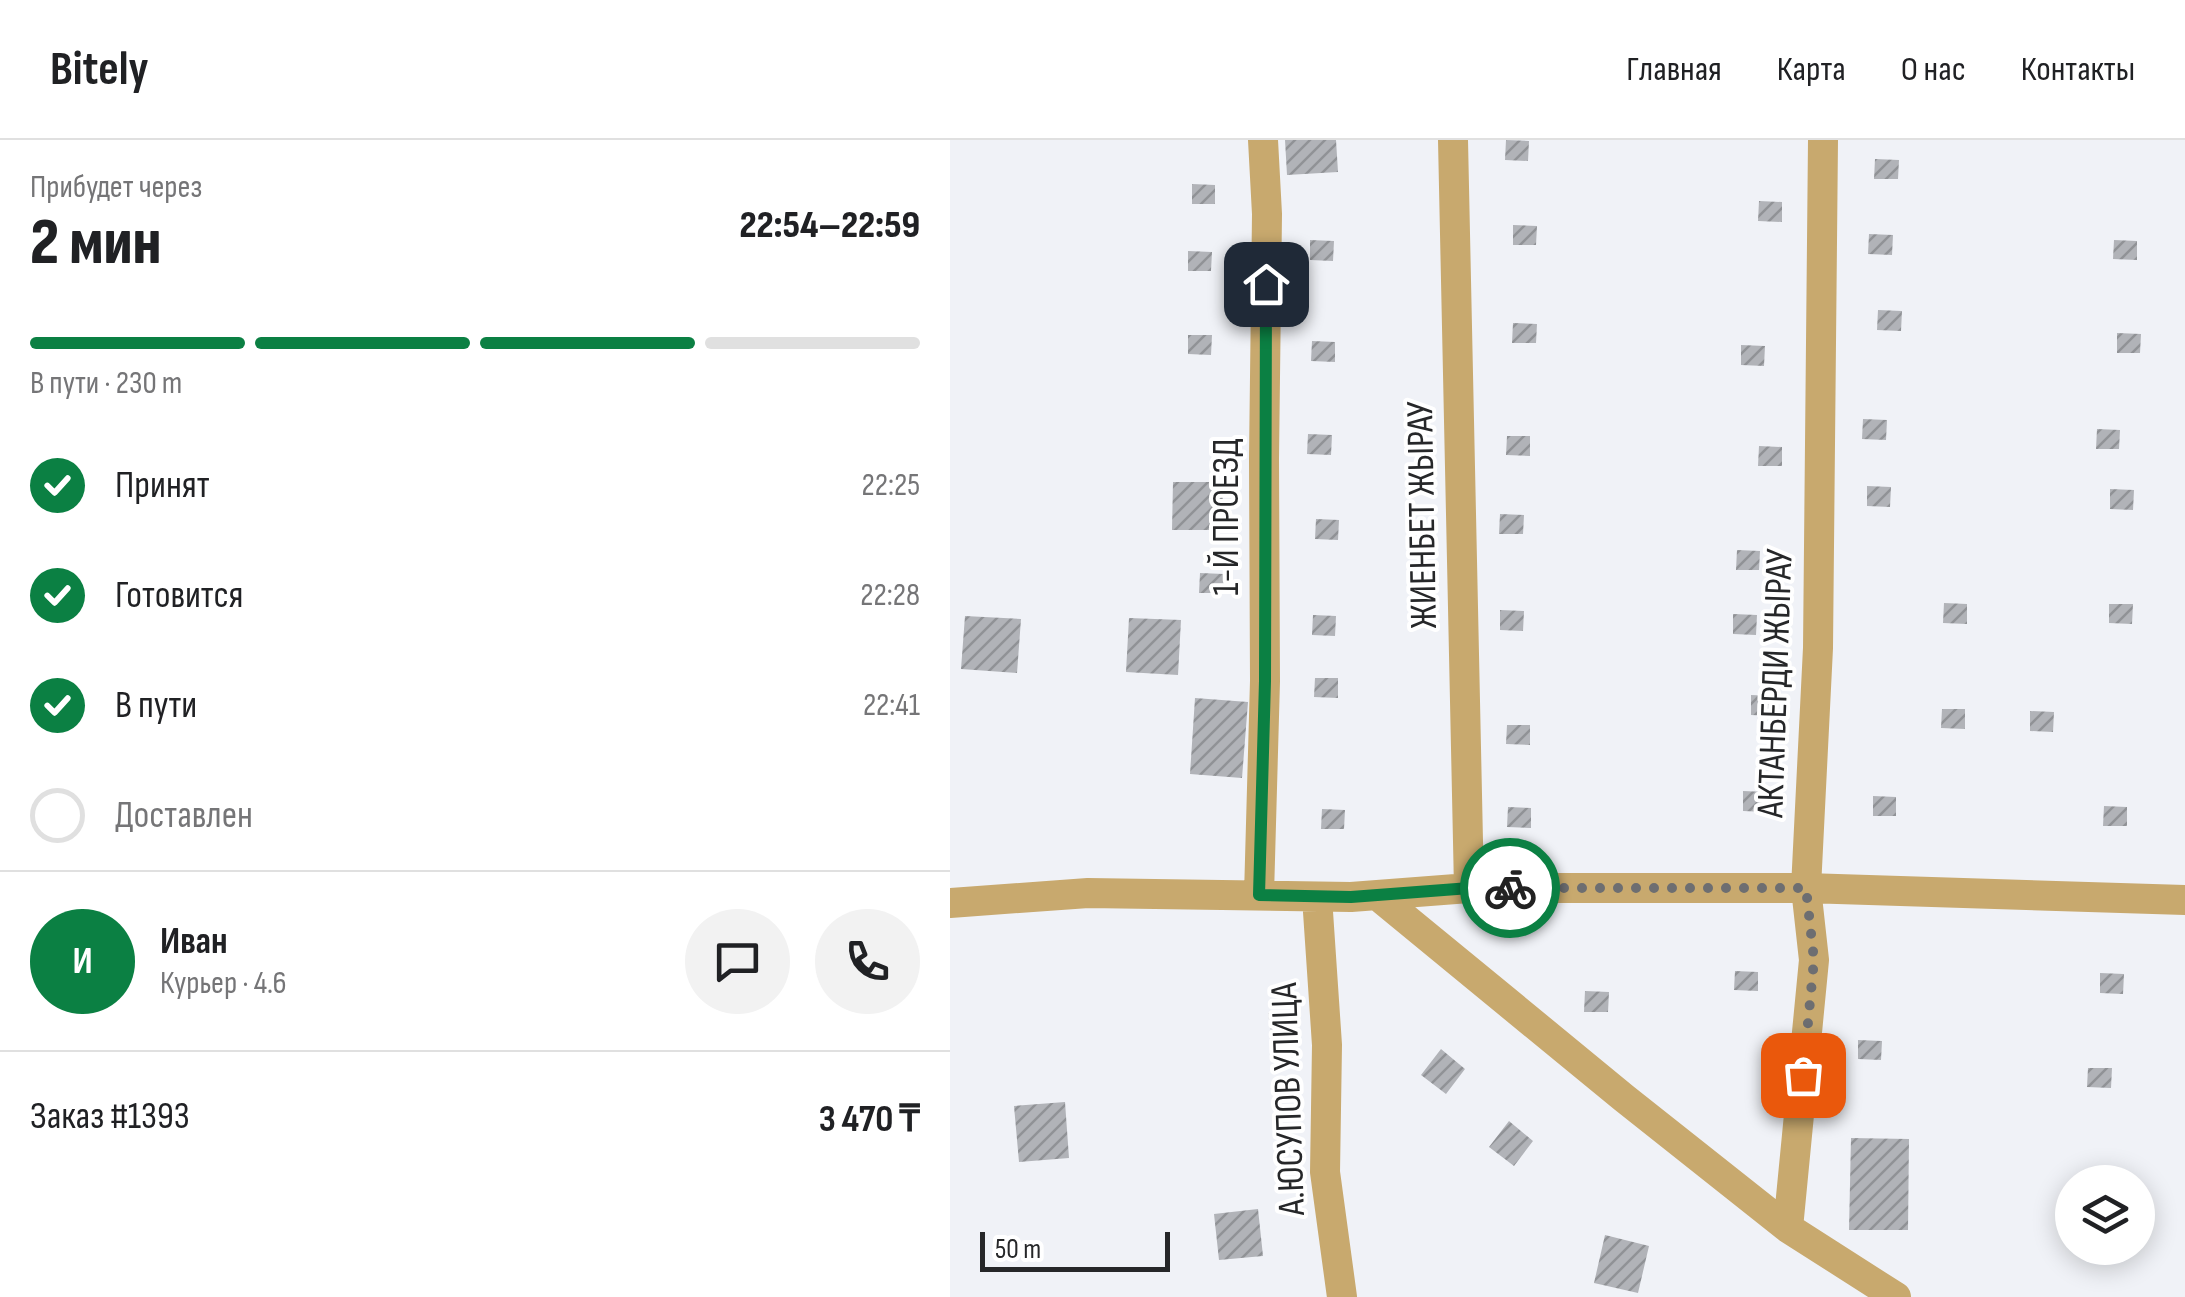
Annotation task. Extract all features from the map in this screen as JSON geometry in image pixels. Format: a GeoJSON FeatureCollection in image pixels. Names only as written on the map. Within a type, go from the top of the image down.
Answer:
{"type":"FeatureCollection","features":[{"type":"Feature","properties":{"kind":"street","name":"1-Й ПРОЕЗД"},"geometry":{"type":"LineString","coordinates":[[1259,895],[1265,681],[1267,214],[1263,140]]}},
{"type":"Feature","properties":{"kind":"street","name":"ЖИЕНБЕТ ЖЫРАУ"},"geometry":{"type":"LineString","coordinates":[[1453,140],[1470,888]]}},
{"type":"Feature","properties":{"kind":"street","name":"АКТАНБЕРДИ ЖЫРАУ"},"geometry":{"type":"LineString","coordinates":[[1788,1228],[1814,960],[1806,888],[1818,648],[1823,140]]}},
{"type":"Feature","properties":{"kind":"street"},"geometry":{"type":"LineString","coordinates":[[950,904],[1088,893],[1317,897],[1470,888],[1806,888],[2185,900]]}},
{"type":"Feature","properties":{"kind":"street"},"geometry":{"type":"LineString","coordinates":[[1378,896],[1788,1228],[1896,1297]]}},
{"type":"Feature","properties":{"kind":"street","name":"А.ЮСУПОВ УЛИЦА"},"geometry":{"type":"LineString","coordinates":[[1317,897],[1327,1045],[1324,1172],[1342,1297]]}},
{"type":"Feature","properties":{"kind":"building"},"geometry":{"type":"Polygon","coordinates":[[[1285,140],[1336,140],[1338,172],[1287,175],[1285,140]]]}},
{"type":"Feature","properties":{"kind":"building"},"geometry":{"type":"Polygon","coordinates":[[[1506,140],[1529,141],[1528,161],[1505,160],[1506,140]]]}},
{"type":"Feature","properties":{"kind":"building"},"geometry":{"type":"Polygon","coordinates":[[[1875,159],[1899,160],[1898,179],[1874,179],[1875,159]]]}},
{"type":"Feature","properties":{"kind":"building"},"geometry":{"type":"Polygon","coordinates":[[[1192,184],[1215,185],[1215,204],[1192,204],[1192,184]]]}},
{"type":"Feature","properties":{"kind":"building"},"geometry":{"type":"Polygon","coordinates":[[[1759,201],[1782,202],[1782,222],[1758,221],[1759,201]]]}},
{"type":"Feature","properties":{"kind":"building"},"geometry":{"type":"Polygon","coordinates":[[[1513,225],[1537,226],[1536,245],[1513,245],[1513,225]]]}},
{"type":"Feature","properties":{"kind":"building"},"geometry":{"type":"Polygon","coordinates":[[[1869,234],[1893,235],[1892,255],[1868,254],[1869,234]]]}},
{"type":"Feature","properties":{"kind":"building"},"geometry":{"type":"Polygon","coordinates":[[[1310,240],[1334,241],[1333,261],[1310,260],[1310,240]]]}},
{"type":"Feature","properties":{"kind":"building"},"geometry":{"type":"Polygon","coordinates":[[[2114,240],[2137,241],[2137,260],[2113,259],[2114,240]]]}},
{"type":"Feature","properties":{"kind":"building"},"geometry":{"type":"Polygon","coordinates":[[[1188,251],[1212,252],[1211,271],[1188,271],[1188,251]]]}},
{"type":"Feature","properties":{"kind":"building"},"geometry":{"type":"Polygon","coordinates":[[[1878,310],[1902,311],[1901,331],[1877,330],[1878,310]]]}},
{"type":"Feature","properties":{"kind":"building"},"geometry":{"type":"Polygon","coordinates":[[[1513,323],[1537,324],[1536,343],[1512,343],[1513,323]]]}},
{"type":"Feature","properties":{"kind":"building"},"geometry":{"type":"Polygon","coordinates":[[[2117,333],[2141,334],[2140,353],[2117,353],[2117,333]]]}},
{"type":"Feature","properties":{"kind":"building"},"geometry":{"type":"Polygon","coordinates":[[[1188,335],[1212,335],[1211,355],[1188,354],[1188,335]]]}},
{"type":"Feature","properties":{"kind":"building"},"geometry":{"type":"Polygon","coordinates":[[[1312,341],[1335,342],[1335,362],[1311,361],[1312,341]]]}},
{"type":"Feature","properties":{"kind":"building"},"geometry":{"type":"Polygon","coordinates":[[[1741,345],[1765,346],[1764,366],[1741,365],[1741,345]]]}},
{"type":"Feature","properties":{"kind":"building"},"geometry":{"type":"Polygon","coordinates":[[[1863,419],[1887,420],[1886,440],[1862,439],[1863,419]]]}},
{"type":"Feature","properties":{"kind":"building"},"geometry":{"type":"Polygon","coordinates":[[[2097,429],[2120,430],[2119,449],[2096,449],[2097,429]]]}},
{"type":"Feature","properties":{"kind":"building"},"geometry":{"type":"Polygon","coordinates":[[[1308,434],[1332,435],[1331,455],[1307,454],[1308,434]]]}},
{"type":"Feature","properties":{"kind":"building"},"geometry":{"type":"Polygon","coordinates":[[[1507,436],[1530,436],[1530,456],[1506,455],[1507,436]]]}},
{"type":"Feature","properties":{"kind":"building"},"geometry":{"type":"Polygon","coordinates":[[[1759,446],[1782,447],[1782,466],[1758,466],[1759,446]]]}},
{"type":"Feature","properties":{"kind":"building"},"geometry":{"type":"Polygon","coordinates":[[[1173,482],[1223,482],[1222,530],[1172,530],[1173,482]]]}},
{"type":"Feature","properties":{"kind":"building"},"geometry":{"type":"Polygon","coordinates":[[[1867,486],[1891,487],[1890,507],[1867,506],[1867,486]]]}},
{"type":"Feature","properties":{"kind":"building"},"geometry":{"type":"Polygon","coordinates":[[[2110,489],[2134,490],[2133,510],[2110,509],[2110,489]]]}},
{"type":"Feature","properties":{"kind":"building"},"geometry":{"type":"Polygon","coordinates":[[[1500,514],[1524,515],[1523,534],[1499,534],[1500,514]]]}},
{"type":"Feature","properties":{"kind":"building"},"geometry":{"type":"Polygon","coordinates":[[[1316,519],[1339,520],[1338,540],[1315,539],[1316,519]]]}},
{"type":"Feature","properties":{"kind":"building"},"geometry":{"type":"Polygon","coordinates":[[[1737,550],[1760,551],[1759,570],[1736,570],[1737,550]]]}},
{"type":"Feature","properties":{"kind":"building"},"geometry":{"type":"Polygon","coordinates":[[[1200,573],[1224,574],[1223,593],[1199,593],[1200,573]]]}},
{"type":"Feature","properties":{"kind":"building"},"geometry":{"type":"Polygon","coordinates":[[[1944,603],[1967,604],[1967,624],[1943,623],[1944,603]]]}},
{"type":"Feature","properties":{"kind":"building"},"geometry":{"type":"Polygon","coordinates":[[[2109,604],[2133,604],[2132,624],[2109,623],[2109,604]]]}},
{"type":"Feature","properties":{"kind":"building"},"geometry":{"type":"Polygon","coordinates":[[[1500,610],[1524,611],[1523,631],[1500,630],[1500,610]]]}},
{"type":"Feature","properties":{"kind":"building"},"geometry":{"type":"Polygon","coordinates":[[[1733,614],[1757,615],[1756,635],[1733,634],[1733,614]]]}},
{"type":"Feature","properties":{"kind":"building"},"geometry":{"type":"Polygon","coordinates":[[[1313,615],[1336,616],[1335,636],[1312,635],[1313,615]]]}},
{"type":"Feature","properties":{"kind":"building"},"geometry":{"type":"Polygon","coordinates":[[[965,616],[1021,619],[1017,673],[961,669],[965,616]]]}},
{"type":"Feature","properties":{"kind":"building"},"geometry":{"type":"Polygon","coordinates":[[[1129,618],[1181,620],[1178,675],[1126,672],[1129,618]]]}},
{"type":"Feature","properties":{"kind":"building"},"geometry":{"type":"Polygon","coordinates":[[[1315,678],[1338,678],[1338,698],[1314,697],[1315,678]]]}},
{"type":"Feature","properties":{"kind":"building"},"geometry":{"type":"Polygon","coordinates":[[[1751,695],[1775,696],[1774,716],[1751,715],[1751,695]]]}},
{"type":"Feature","properties":{"kind":"building"},"geometry":{"type":"Polygon","coordinates":[[[1195,698],[1248,702],[1242,778],[1190,774],[1195,698]]]}},
{"type":"Feature","properties":{"kind":"building"},"geometry":{"type":"Polygon","coordinates":[[[1942,709],[1965,709],[1965,729],[1941,728],[1942,709]]]}},
{"type":"Feature","properties":{"kind":"building"},"geometry":{"type":"Polygon","coordinates":[[[2030,711],[2054,712],[2053,732],[2030,731],[2030,711]]]}},
{"type":"Feature","properties":{"kind":"building"},"geometry":{"type":"Polygon","coordinates":[[[1507,725],[1530,725],[1530,745],[1506,744],[1507,725]]]}},
{"type":"Feature","properties":{"kind":"building"},"geometry":{"type":"Polygon","coordinates":[[[1743,791],[1767,792],[1766,812],[1743,811],[1743,791]]]}},
{"type":"Feature","properties":{"kind":"building"},"geometry":{"type":"Polygon","coordinates":[[[1873,796],[1896,797],[1896,816],[1873,816],[1873,796]]]}},
{"type":"Feature","properties":{"kind":"building"},"geometry":{"type":"Polygon","coordinates":[[[2104,806],[2127,807],[2127,826],[2103,826],[2104,806]]]}},
{"type":"Feature","properties":{"kind":"building"},"geometry":{"type":"Polygon","coordinates":[[[1508,807],[1531,808],[1531,828],[1507,827],[1508,807]]]}},
{"type":"Feature","properties":{"kind":"building"},"geometry":{"type":"Polygon","coordinates":[[[1322,809],[1345,810],[1344,829],[1321,829],[1322,809]]]}},
{"type":"Feature","properties":{"kind":"building"},"geometry":{"type":"Polygon","coordinates":[[[1735,971],[1758,972],[1758,991],[1734,990],[1735,971]]]}},
{"type":"Feature","properties":{"kind":"building"},"geometry":{"type":"Polygon","coordinates":[[[2100,973],[2124,974],[2123,994],[2100,993],[2100,973]]]}},
{"type":"Feature","properties":{"kind":"building"},"geometry":{"type":"Polygon","coordinates":[[[1585,991],[1609,992],[1608,1012],[1584,1012],[1585,991]]]}},
{"type":"Feature","properties":{"kind":"building"},"geometry":{"type":"Polygon","coordinates":[[[1287,1010],[1291,1035],[1272,1038],[1268,1013],[1287,1010]]]}},
{"type":"Feature","properties":{"kind":"building"},"geometry":{"type":"Polygon","coordinates":[[[1858,1040],[1882,1041],[1881,1060],[1858,1059],[1858,1040]]]}},
{"type":"Feature","properties":{"kind":"building"},"geometry":{"type":"Polygon","coordinates":[[[1441,1049],[1465,1069],[1446,1094],[1421,1075],[1441,1049]]]}},
{"type":"Feature","properties":{"kind":"building"},"geometry":{"type":"Polygon","coordinates":[[[2088,1068],[2112,1068],[2111,1088],[2087,1087],[2088,1068]]]}},
{"type":"Feature","properties":{"kind":"building"},"geometry":{"type":"Polygon","coordinates":[[[1065,1102],[1069,1158],[1019,1162],[1014,1106],[1065,1102]]]}},
{"type":"Feature","properties":{"kind":"building"},"geometry":{"type":"Polygon","coordinates":[[[1509,1121],[1533,1141],[1514,1166],[1489,1147],[1509,1121]]]}},
{"type":"Feature","properties":{"kind":"building"},"geometry":{"type":"Polygon","coordinates":[[[1851,1138],[1909,1139],[1908,1230],[1849,1230],[1851,1138]]]}},
{"type":"Feature","properties":{"kind":"building"},"geometry":{"type":"Polygon","coordinates":[[[1258,1209],[1263,1256],[1219,1260],[1214,1214],[1258,1209]]]}},
{"type":"Feature","properties":{"kind":"building"},"geometry":{"type":"Polygon","coordinates":[[[1605,1235],[1649,1246],[1638,1293],[1594,1283],[1605,1235]]]}},
{"type":"Feature","properties":{"kind":"way so far"},"geometry":{"type":"LineString","coordinates":[[1510,888],[1806,888],[1814,960],[1803,1075]]}},
{"type":"Feature","properties":{"kind":"route"},"geometry":{"type":"LineString","coordinates":[[1266,284],[1265,681],[1259,895],[1351,897],[1510,888]]}}]}
